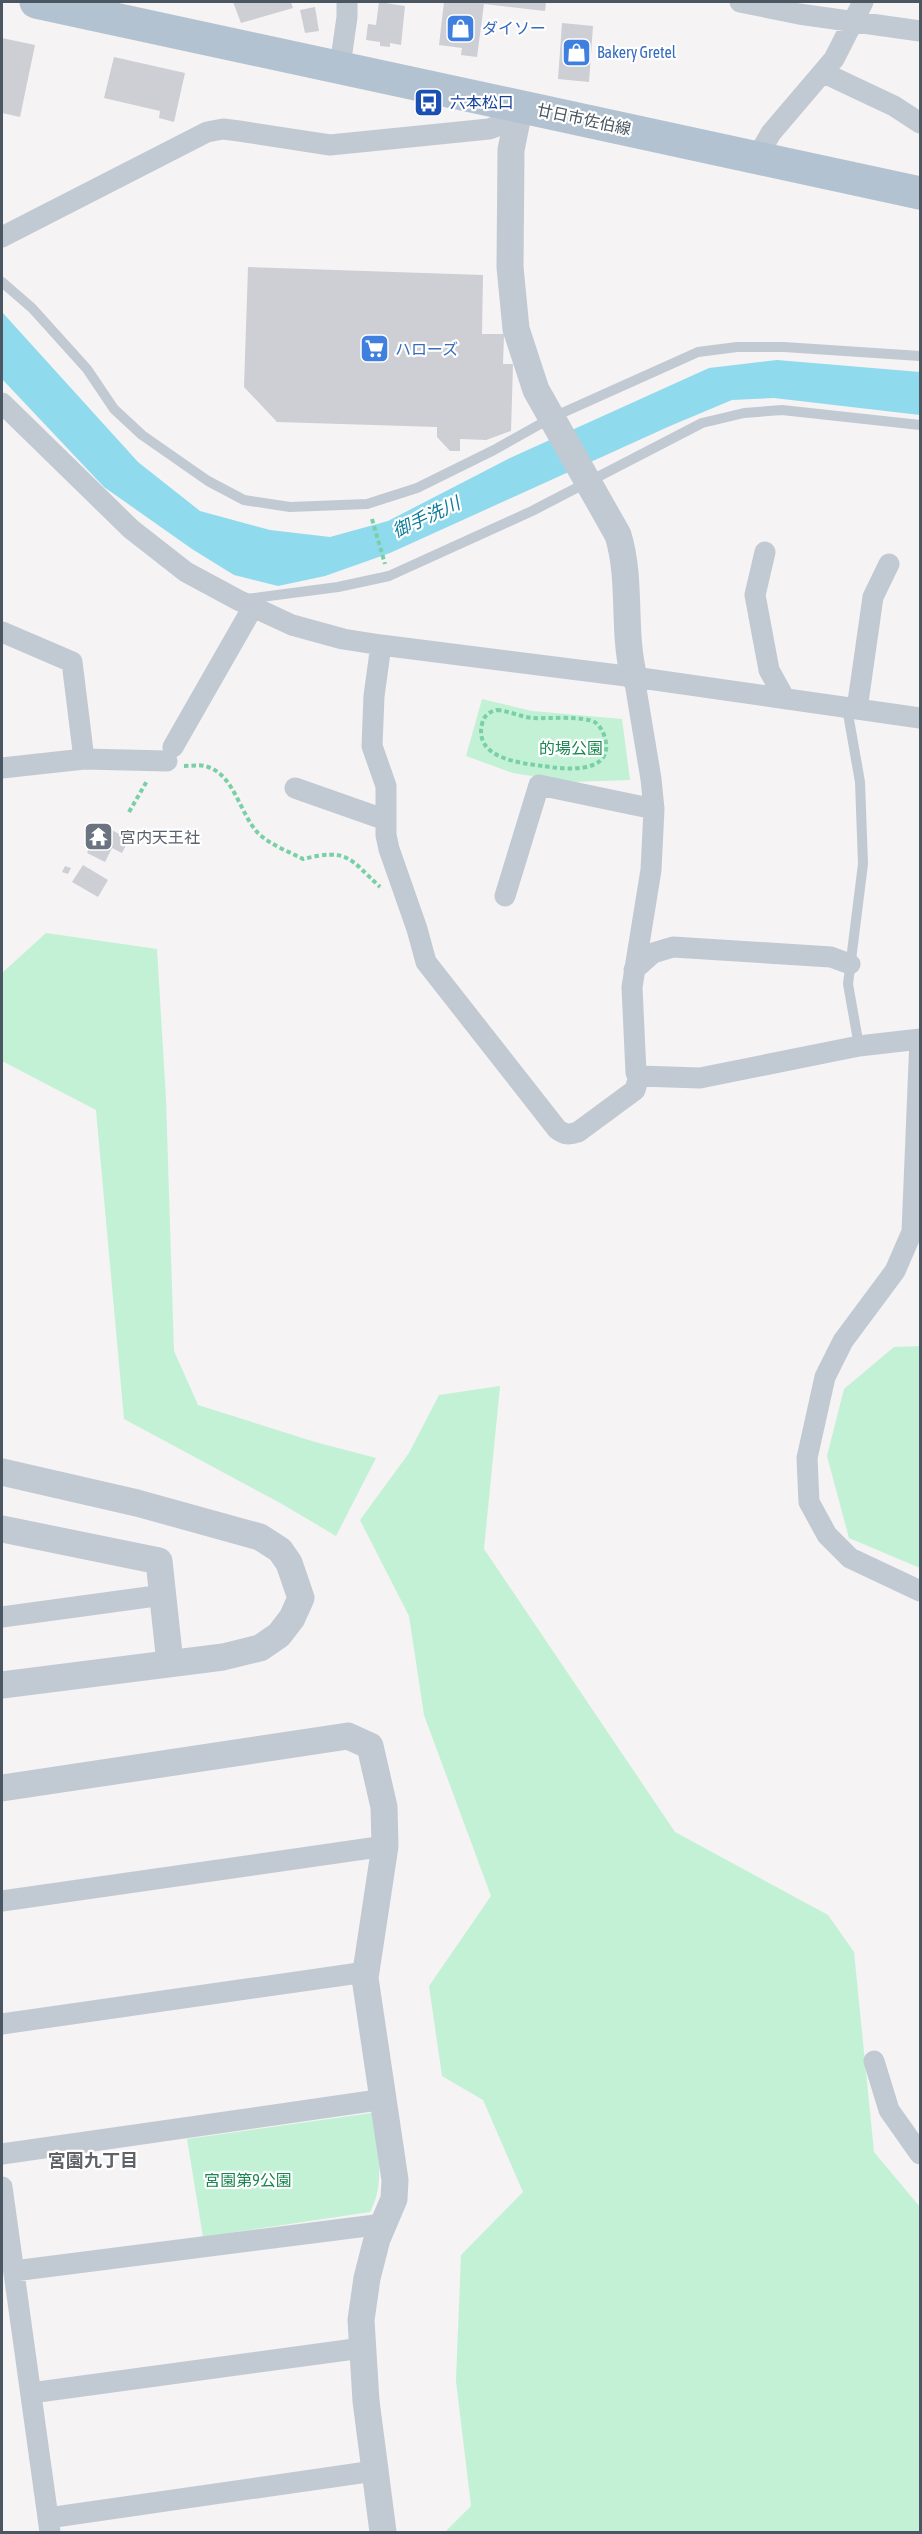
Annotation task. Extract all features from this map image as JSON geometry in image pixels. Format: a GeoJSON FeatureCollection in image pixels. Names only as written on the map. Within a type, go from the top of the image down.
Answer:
{"type":"FeatureCollection","features":[{"type":"Feature","properties":{"kind":"main road","name":"廿日市佐伯線"},"geometry":{"type":"LineString","coordinates":[[36,2],[340,66],[518,112],[757,157],[921,193]]}},
{"type":"Feature","properties":{"kind":"street"},"geometry":{"type":"LineString","coordinates":[[340,66],[347,2]]}},
{"type":"Feature","properties":{"kind":"street"},"geometry":{"type":"LineString","coordinates":[[740,2],[799,14],[921,31]]}},
{"type":"Feature","properties":{"kind":"street"},"geometry":{"type":"LineString","coordinates":[[757,157],[771,133],[824,73],[863,2]]}},
{"type":"Feature","properties":{"kind":"street"},"geometry":{"type":"LineString","coordinates":[[824,73],[894,106],[921,123]]}},
{"type":"Feature","properties":{"kind":"street"},"geometry":{"type":"LineString","coordinates":[[2,237],[207,132],[223,129],[330,146],[482,130],[518,112]]}},
{"type":"Feature","properties":{"kind":"street"},"geometry":{"type":"LineString","coordinates":[[518,112],[511,150],[512,298],[516,329],[536,390],[612,523],[622,548],[629,657],[654,809],[651,870],[632,995],[636,1073],[639,1076]]}},
{"type":"Feature","properties":{"kind":"street"},"geometry":{"type":"LineString","coordinates":[[2,403],[131,529],[186,572],[292,626],[343,639],[381,645],[633,677],[921,718]]}},
{"type":"Feature","properties":{"kind":"street"},"geometry":{"type":"LineString","coordinates":[[765,552],[755,595],[770,670],[785,699]]}},
{"type":"Feature","properties":{"kind":"street"},"geometry":{"type":"LineString","coordinates":[[852,709],[873,597],[889,564]]}},
{"type":"Feature","properties":{"kind":"street"},"geometry":{"type":"LineString","coordinates":[[2,768],[84,759],[170,754],[246,604]]}},
{"type":"Feature","properties":{"kind":"street"},"geometry":{"type":"LineString","coordinates":[[2,632],[72,662],[84,759]]}},
{"type":"Feature","properties":{"kind":"street"},"geometry":{"type":"LineString","coordinates":[[381,645],[374,696],[372,746],[386,786],[389,849],[426,962],[563,1134],[571,1135],[578,1132],[634,1090],[639,1076]]}},
{"type":"Feature","properties":{"kind":"street"},"geometry":{"type":"LineString","coordinates":[[505,896],[539,785],[654,809]]}},
{"type":"Feature","properties":{"kind":"street"},"geometry":{"type":"LineString","coordinates":[[295,788],[386,820]]}},
{"type":"Feature","properties":{"kind":"street"},"geometry":{"type":"LineString","coordinates":[[634,970],[653,953],[673,947],[831,957],[850,964]]}},
{"type":"Feature","properties":{"kind":"street"},"geometry":{"type":"LineString","coordinates":[[639,1076],[700,1078],[859,1046],[920,1039],[912,1232],[895,1271],[843,1341],[825,1377],[814,1418],[807,1458],[808,1502],[828,1535],[850,1558],[921,1591]]}},
{"type":"Feature","properties":{"kind":"street"},"geometry":{"type":"LineString","coordinates":[[2,1472],[137,1503],[260,1537],[280,1550],[289,1563],[301,1598],[292,1618],[279,1635],[260,1648],[223,1657],[2,1685]]}},
{"type":"Feature","properties":{"kind":"street"},"geometry":{"type":"LineString","coordinates":[[2,1529],[159,1561],[170,1663]]}},
{"type":"Feature","properties":{"kind":"street"},"geometry":{"type":"LineString","coordinates":[[2,1617],[163,1595]]}},
{"type":"Feature","properties":{"kind":"street"},"geometry":{"type":"LineString","coordinates":[[2,1788],[348,1736],[370,1746],[384,1807],[385,1846],[365,1978],[385,2099],[395,2180],[394,2199],[383,2224],[367,2278],[361,2320],[366,2402],[383,2532]]}},
{"type":"Feature","properties":{"kind":"street"},"geometry":{"type":"LineString","coordinates":[[2,1901],[385,1846]]}},
{"type":"Feature","properties":{"kind":"street"},"geometry":{"type":"LineString","coordinates":[[2,2024],[366,1972]]}},
{"type":"Feature","properties":{"kind":"street"},"geometry":{"type":"LineString","coordinates":[[874,2061],[889,2110],[921,2154]]}},
{"type":"Feature","properties":{"kind":"street"},"geometry":{"type":"LineString","coordinates":[[2,2154],[385,2099]]}},
{"type":"Feature","properties":{"kind":"street"},"geometry":{"type":"LineString","coordinates":[[2,2187],[49,2525],[374,2470]]}},
{"type":"Feature","properties":{"kind":"street"},"geometry":{"type":"LineString","coordinates":[[14,2271],[383,2224]]}},
{"type":"Feature","properties":{"kind":"street"},"geometry":{"type":"LineString","coordinates":[[31,2393],[362,2348]]}},
{"type":"Feature","properties":{"kind":"lane"},"geometry":{"type":"LineString","coordinates":[[2,282],[32,308],[79,360],[114,409],[142,435],[208,481],[244,500],[290,507],[367,504],[417,488],[698,352],[737,346],[921,356]]}},
{"type":"Feature","properties":{"kind":"lane"},"geometry":{"type":"LineString","coordinates":[[246,604],[389,576],[532,511],[587,480],[702,423],[744,413],[782,410],[921,425]]}},
{"type":"Feature","properties":{"kind":"lane"},"geometry":{"type":"LineString","coordinates":[[852,709],[860,782],[863,864],[848,984],[859,1046]]}},
{"type":"Feature","properties":{"kind":"path"},"geometry":{"type":"LineString","coordinates":[[367,504],[389,576]]}},
{"type":"Feature","properties":{"kind":"path"},"geometry":{"type":"LineString","coordinates":[[497,710],[530,718],[582,720],[590,720],[599,727],[605,737],[606,747],[604,755],[593,765],[570,770],[516,763],[490,752],[483,743],[480,733],[483,719],[488,712],[497,710]]}},
{"type":"Feature","properties":{"kind":"path"},"geometry":{"type":"LineString","coordinates":[[170,754],[181,766],[206,766],[218,771],[251,825],[271,843],[303,859],[328,853],[338,854],[350,859],[384,892],[402,890]]}},
{"type":"Feature","properties":{"kind":"path"},"geometry":{"type":"LineString","coordinates":[[129,812],[143,787]]}},
{"type":"Feature","properties":{"kind":"green space","name":"的場公園"},"geometry":{"type":"Polygon","coordinates":[[[482,699],[532,711],[622,719],[630,780],[569,782],[513,773],[466,756],[482,699]]]}},
{"type":"Feature","properties":{"kind":"green space"},"geometry":{"type":"Polygon","coordinates":[[[46,933],[157,949],[166,1099],[174,1351],[198,1405],[315,1442],[376,1458],[336,1536],[282,1504],[124,1419],[96,1110],[2,1061],[2,973],[46,933]]]}},
{"type":"Feature","properties":{"kind":"green space"},"geometry":{"type":"Polygon","coordinates":[[[920,1346],[920,1568],[849,1538],[827,1456],[844,1389],[894,1347],[920,1346]]]}},
{"type":"Feature","properties":{"kind":"green space"},"geometry":{"type":"Polygon","coordinates":[[[500,1386],[484,1549],[675,1832],[828,1915],[854,1952],[874,2152],[920,2207],[920,2532],[445,2532],[471,2506],[456,2381],[461,2255],[523,2192],[483,2100],[442,2076],[429,1986],[491,1896],[424,1715],[409,1616],[360,1520],[409,1453],[439,1395],[500,1386]]]}},
{"type":"Feature","properties":{"kind":"green space","name":"宮園第9公園"},"geometry":{"type":"Polygon","coordinates":[[[372,2113],[379,2176],[375,2200],[370,2212],[203,2237],[187,2139],[372,2113]]]}},
{"type":"Feature","properties":{"kind":"water","name":"御手洗川"},"geometry":{"type":"Polygon","coordinates":[[[2,312],[138,462],[200,511],[270,530],[330,537],[388,521],[510,458],[709,368],[777,360],[920,372],[920,415],[774,398],[732,400],[390,553],[325,576],[278,586],[234,575],[192,549],[104,487],[2,379],[2,312]]]}},
{"type":"Feature","properties":{"kind":"building"},"geometry":{"type":"Polygon","coordinates":[[[233,2],[291,2],[293,8],[241,23],[233,2]]]}},
{"type":"Feature","properties":{"kind":"building"},"geometry":{"type":"Polygon","coordinates":[[[379,2],[405,6],[401,45],[390,43],[390,47],[380,46],[380,42],[366,40],[368,24],[376,25],[379,2]]]}},
{"type":"Feature","properties":{"kind":"building","name":"ダイソー"},"geometry":{"type":"Polygon","coordinates":[[[444,2],[546,2],[545,11],[484,4],[477,57],[461,55],[462,48],[439,45],[444,2]]]}},
{"type":"Feature","properties":{"kind":"building"},"geometry":{"type":"Polygon","coordinates":[[[315,7],[319,31],[305,33],[300,10],[315,7]]]}},
{"type":"Feature","properties":{"kind":"building","name":"Bakery Gretel"},"geometry":{"type":"Polygon","coordinates":[[[562,23],[593,26],[589,82],[558,79],[562,23]]]}},
{"type":"Feature","properties":{"kind":"building"},"geometry":{"type":"Polygon","coordinates":[[[2,38],[35,45],[20,117],[2,113],[2,38]]]}},
{"type":"Feature","properties":{"kind":"building"},"geometry":{"type":"Polygon","coordinates":[[[114,57],[185,73],[174,122],[159,118],[160,111],[104,98],[114,57]]]}},
{"type":"Feature","properties":{"kind":"building","name":"ハローズ"},"geometry":{"type":"Polygon","coordinates":[[[248,267],[483,275],[482,334],[504,334],[503,364],[513,364],[511,431],[486,440],[460,439],[460,451],[450,451],[437,437],[437,427],[277,422],[244,387],[248,267]]]}},
{"type":"Feature","properties":{"kind":"building"},"geometry":{"type":"Polygon","coordinates":[[[96,822],[129,839],[122,853],[112,848],[105,862],[87,853],[94,838],[89,835],[96,822]]]}},
{"type":"Feature","properties":{"kind":"building"},"geometry":{"type":"Polygon","coordinates":[[[83,865],[108,880],[98,897],[72,882],[83,865]]]}},
{"type":"Feature","properties":{"kind":"building"},"geometry":{"type":"Polygon","coordinates":[[[65,866],[71,868],[68,874],[62,872],[65,866]]]}},
{"type":"Feature","properties":{"kind":"place","name":"ダイソー"},"geometry":{"type":"Point","coordinates":[461,28]}},
{"type":"Feature","properties":{"kind":"place","name":"Bakery Gretel"},"geometry":{"type":"Point","coordinates":[576,52]}},
{"type":"Feature","properties":{"kind":"place","name":"六本松口"},"geometry":{"type":"Point","coordinates":[429,102]}},
{"type":"Feature","properties":{"kind":"place","name":"ハローズ"},"geometry":{"type":"Point","coordinates":[374,349]}},
{"type":"Feature","properties":{"kind":"place","name":"宮内天王社"},"geometry":{"type":"Point","coordinates":[99,837]}},
{"type":"Feature","properties":{"kind":"district","name":"宮園九丁目"},"geometry":{"type":"Point","coordinates":[93,2160]}}]}
